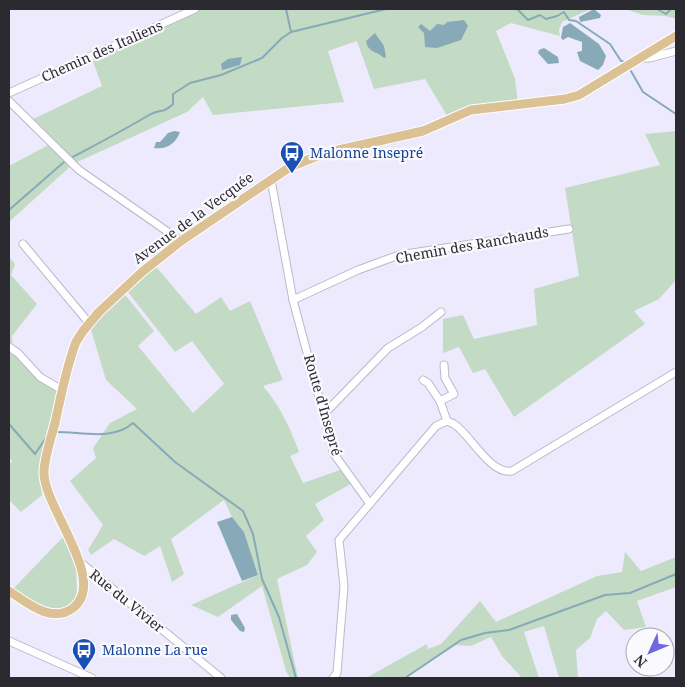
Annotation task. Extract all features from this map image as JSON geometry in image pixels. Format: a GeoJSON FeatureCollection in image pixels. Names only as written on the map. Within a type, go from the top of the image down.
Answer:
{"type":"FeatureCollection","features":[{"type":"Feature","properties":{"kind":"main road","name":"Avenue de la Vecquée"},"geometry":{"type":"LineString","coordinates":[[9,591],[51,615],[67,612],[80,600],[83,589],[80,562],[47,492],[44,471],[62,390],[76,342],[89,323],[121,290],[181,242],[290,167],[308,159],[423,131],[471,110],[564,99],[579,95],[676,36]]}},
{"type":"Feature","properties":{"kind":"street","name":"Chemin des Italiens"},"geometry":{"type":"LineString","coordinates":[[9,93],[195,9]]}},
{"type":"Feature","properties":{"kind":"street"},"geometry":{"type":"LineString","coordinates":[[642,58],[676,51]]}},
{"type":"Feature","properties":{"kind":"street"},"geometry":{"type":"LineString","coordinates":[[9,102],[79,170],[181,242]]}},
{"type":"Feature","properties":{"kind":"street","name":"Route d'Insepré"},"geometry":{"type":"LineString","coordinates":[[270,180],[293,300],[334,454],[370,504]]}},
{"type":"Feature","properties":{"kind":"street","name":"Chemin des Ranchauds"},"geometry":{"type":"LineString","coordinates":[[293,300],[358,270],[399,255],[569,229]]}},
{"type":"Feature","properties":{"kind":"street"},"geometry":{"type":"LineString","coordinates":[[23,244],[89,323]]}},
{"type":"Feature","properties":{"kind":"street"},"geometry":{"type":"LineString","coordinates":[[324,415],[388,348],[422,327],[441,312]]}},
{"type":"Feature","properties":{"kind":"street"},"geometry":{"type":"LineString","coordinates":[[9,347],[18,353],[40,377],[62,390]]}},
{"type":"Feature","properties":{"kind":"street"},"geometry":{"type":"LineString","coordinates":[[440,401],[454,394],[445,378],[444,365]]}},
{"type":"Feature","properties":{"kind":"street"},"geometry":{"type":"LineString","coordinates":[[423,380],[428,383],[440,401],[447,421],[458,427],[492,464],[504,471],[512,472],[676,372]]}},
{"type":"Feature","properties":{"kind":"street"},"geometry":{"type":"LineString","coordinates":[[334,678],[344,586],[339,540],[436,426],[447,421]]}},
{"type":"Feature","properties":{"kind":"street","name":"Rue du Vivier"},"geometry":{"type":"LineString","coordinates":[[80,562],[221,678]]}},
{"type":"Feature","properties":{"kind":"street"},"geometry":{"type":"LineString","coordinates":[[9,640],[92,678]]}},
{"type":"Feature","properties":{"kind":"green space"},"geometry":{"type":"Polygon","coordinates":[[[187,9],[591,9],[562,22],[559,30],[560,36],[511,23],[496,31],[515,79],[518,104],[449,119],[425,79],[374,89],[357,41],[328,51],[344,102],[213,115],[203,97],[187,112],[73,164],[9,222],[9,166],[52,143],[29,121],[102,86],[91,56],[188,12],[187,9]]]}},
{"type":"Feature","properties":{"kind":"green space"},"geometry":{"type":"Polygon","coordinates":[[[610,9],[676,9],[676,19],[666,16],[643,15],[628,10],[610,9]]]}},
{"type":"Feature","properties":{"kind":"green space"},"geometry":{"type":"Polygon","coordinates":[[[676,131],[676,280],[659,299],[634,311],[645,324],[514,417],[485,369],[473,373],[459,347],[443,353],[443,319],[463,315],[474,339],[537,325],[534,289],[579,276],[565,188],[660,165],[645,134],[676,131]]]}},
{"type":"Feature","properties":{"kind":"green space"},"geometry":{"type":"Polygon","coordinates":[[[9,257],[15,264],[11,275],[37,304],[12,336],[13,350],[40,377],[62,390],[39,468],[42,495],[21,512],[9,500],[9,465],[12,461],[9,458],[9,257]]]}},
{"type":"Feature","properties":{"kind":"green space"},"geometry":{"type":"Polygon","coordinates":[[[153,263],[196,314],[221,297],[230,311],[250,301],[283,380],[263,386],[284,417],[292,434],[299,452],[290,456],[303,483],[343,469],[354,482],[315,504],[324,520],[306,536],[317,552],[307,565],[277,579],[298,678],[290,678],[286,671],[262,586],[218,617],[191,605],[258,575],[244,532],[232,517],[224,500],[171,539],[184,574],[172,582],[160,546],[144,556],[114,539],[91,555],[88,550],[103,525],[70,481],[96,458],[93,448],[110,423],[137,409],[106,380],[89,323],[123,292],[154,331],[138,346],[193,413],[224,384],[192,341],[175,352],[124,287],[153,263]]]}},
{"type":"Feature","properties":{"kind":"green space"},"geometry":{"type":"Polygon","coordinates":[[[65,535],[76,564],[77,597],[65,610],[50,611],[12,590],[65,535]]]}},
{"type":"Feature","properties":{"kind":"green space"},"geometry":{"type":"Polygon","coordinates":[[[625,552],[641,571],[676,557],[676,587],[637,601],[646,627],[625,627],[624,630],[606,611],[597,619],[590,638],[576,650],[578,678],[559,678],[544,626],[524,632],[539,678],[522,678],[502,656],[491,637],[471,646],[456,645],[406,678],[366,678],[427,644],[428,649],[441,644],[480,601],[496,622],[597,576],[622,572],[625,552]]]}},
{"type":"Feature","properties":{"kind":"water"},"geometry":{"type":"Polygon","coordinates":[[[594,9],[601,15],[600,18],[580,22],[579,17],[594,9]]]}},
{"type":"Feature","properties":{"kind":"water"},"geometry":{"type":"Polygon","coordinates":[[[464,20],[468,26],[461,40],[437,48],[425,47],[424,33],[418,27],[421,24],[430,31],[437,24],[444,25],[447,22],[464,20]]]}},
{"type":"Feature","properties":{"kind":"water"},"geometry":{"type":"Polygon","coordinates":[[[570,23],[599,44],[606,56],[603,65],[598,70],[580,61],[577,52],[582,51],[582,42],[568,37],[563,40],[561,38],[563,27],[570,23]]]}},
{"type":"Feature","properties":{"kind":"water"},"geometry":{"type":"Polygon","coordinates":[[[375,33],[384,46],[386,57],[384,58],[371,50],[367,45],[366,41],[375,33]]]}},
{"type":"Feature","properties":{"kind":"water"},"geometry":{"type":"Polygon","coordinates":[[[544,48],[558,57],[559,63],[548,64],[538,53],[539,50],[544,48]]]}},
{"type":"Feature","properties":{"kind":"water"},"geometry":{"type":"Polygon","coordinates":[[[242,57],[240,65],[222,70],[221,64],[228,59],[242,57]]]}},
{"type":"Feature","properties":{"kind":"water"},"geometry":{"type":"Polygon","coordinates":[[[180,132],[173,142],[167,147],[154,148],[156,142],[160,142],[168,133],[180,132]]]}},
{"type":"Feature","properties":{"kind":"water"},"geometry":{"type":"Polygon","coordinates":[[[232,517],[244,532],[258,575],[242,581],[217,522],[232,517]]]}},
{"type":"Feature","properties":{"kind":"water"},"geometry":{"type":"Polygon","coordinates":[[[237,614],[245,628],[244,632],[240,631],[231,620],[231,615],[237,614]]]}},
{"type":"Feature","properties":{"kind":"waterway"},"geometry":{"type":"LineString","coordinates":[[286,9],[291,32]]}},
{"type":"Feature","properties":{"kind":"waterway"},"geometry":{"type":"LineString","coordinates":[[73,157],[149,115],[166,109],[173,104],[173,94],[190,83],[221,75],[262,58],[282,38],[291,32],[386,9]]}},
{"type":"Feature","properties":{"kind":"waterway"},"geometry":{"type":"LineString","coordinates":[[517,9],[528,20],[540,15],[546,19],[564,12],[569,20],[576,21],[610,44],[621,61],[625,62]]}},
{"type":"Feature","properties":{"kind":"waterway"},"geometry":{"type":"LineString","coordinates":[[657,9],[666,14],[671,9]]}},
{"type":"Feature","properties":{"kind":"waterway"},"geometry":{"type":"LineString","coordinates":[[631,71],[643,92],[676,114]]}},
{"type":"Feature","properties":{"kind":"waterway"},"geometry":{"type":"LineString","coordinates":[[9,210],[64,162]]}},
{"type":"Feature","properties":{"kind":"waterway"},"geometry":{"type":"LineString","coordinates":[[57,432],[107,434],[125,429],[133,423],[175,462],[243,511],[253,534],[262,579],[279,617],[296,678]]}},
{"type":"Feature","properties":{"kind":"waterway"},"geometry":{"type":"LineString","coordinates":[[9,424],[35,454],[48,435]]}},
{"type":"Feature","properties":{"kind":"waterway"},"geometry":{"type":"LineString","coordinates":[[405,678],[461,640],[485,633],[509,630],[605,595],[630,593],[676,574]]}},
{"type":"Feature","properties":{"kind":"place","name":"Malonne Insepré"},"geometry":{"type":"Point","coordinates":[292,174]}},
{"type":"Feature","properties":{"kind":"place","name":"Malonne La rue"},"geometry":{"type":"Point","coordinates":[84,671]}}]}
